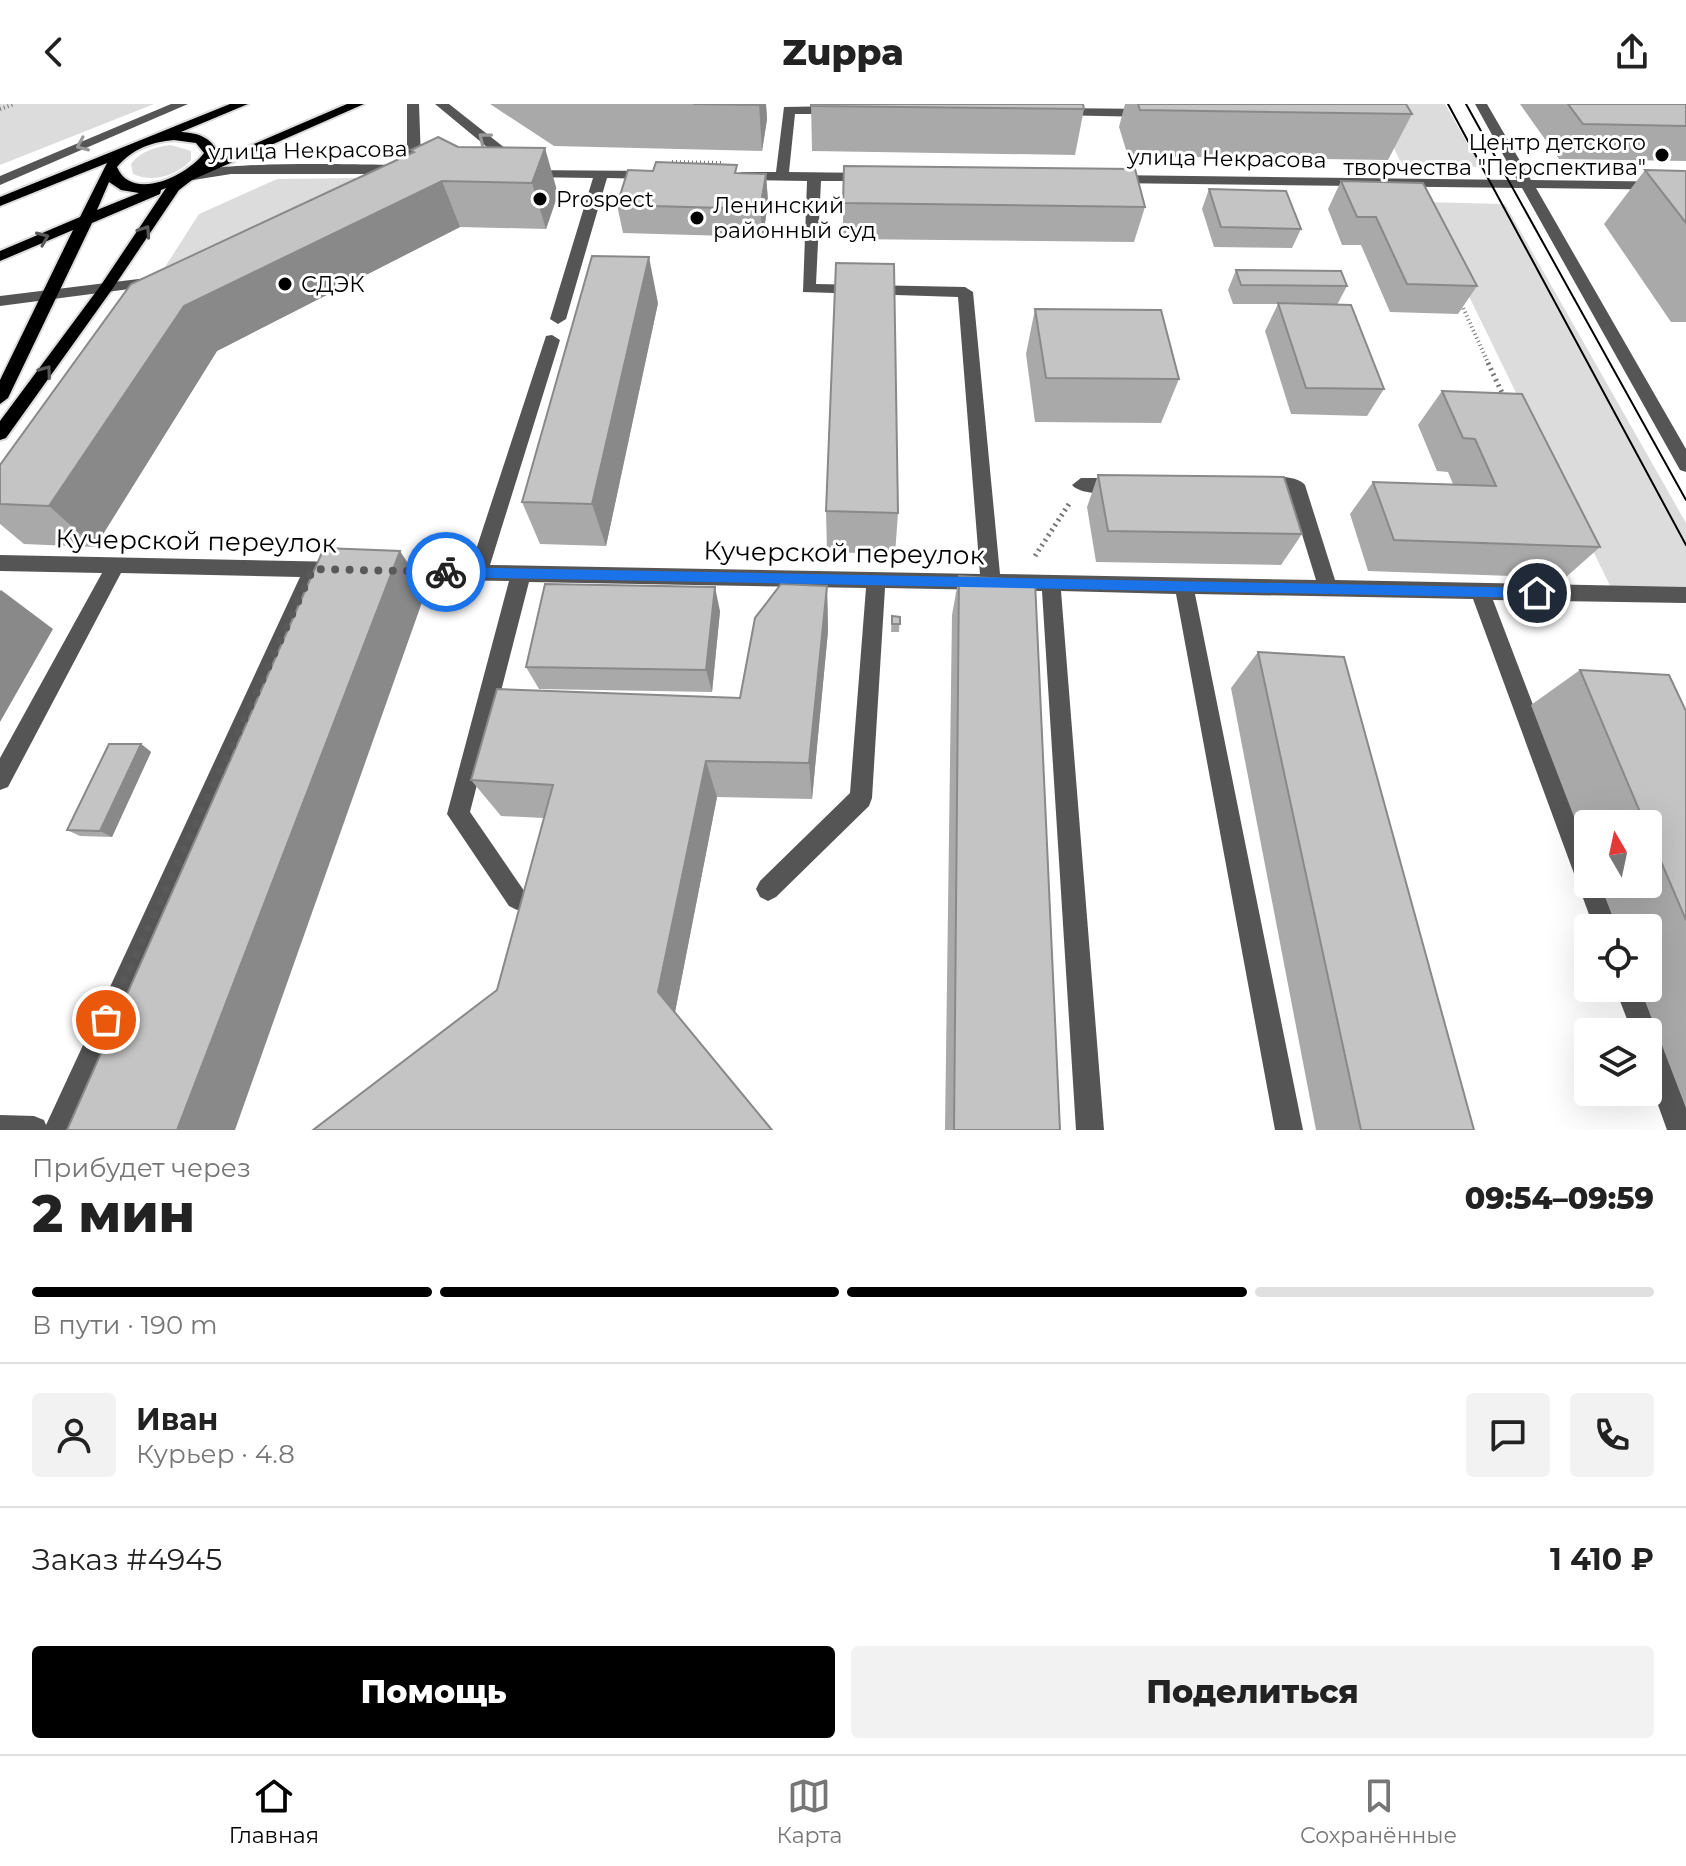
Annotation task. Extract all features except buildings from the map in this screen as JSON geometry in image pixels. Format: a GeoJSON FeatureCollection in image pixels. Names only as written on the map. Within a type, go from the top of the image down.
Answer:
{"type":"FeatureCollection","features":[{"type":"Feature","properties":{"kind":"main road"},"geometry":{"type":"LineString","coordinates":[[0,202],[242,104]]}},
{"type":"Feature","properties":{"kind":"main road"},"geometry":{"type":"LineString","coordinates":[[231,158],[281,124],[326,104]]}},
{"type":"Feature","properties":{"kind":"main road"},"geometry":{"type":"LineString","coordinates":[[0,256],[358,104]]}},
{"type":"Feature","properties":{"kind":"main road"},"geometry":{"type":"LineString","coordinates":[[0,434],[106,288],[174,187],[207,162],[210,146],[192,137],[163,137],[147,141]]}},
{"type":"Feature","properties":{"kind":"main road"},"geometry":{"type":"LineString","coordinates":[[0,398],[111,168],[131,148]]}},
{"type":"Feature","properties":{"kind":"main road"},"geometry":{"type":"LineString","coordinates":[[111,168],[111,176],[127,187],[141,188],[180,180]]}},
{"type":"Feature","properties":{"kind":"street"},"geometry":{"type":"LineString","coordinates":[[0,181],[182,104]]}},
{"type":"Feature","properties":{"kind":"street"},"geometry":{"type":"LineString","coordinates":[[386,182],[417,169],[414,160],[413,104]]}},
{"type":"Feature","properties":{"kind":"street"},"geometry":{"type":"LineString","coordinates":[[441,104],[527,173]]}},
{"type":"Feature","properties":{"kind":"street"},"geometry":{"type":"LineString","coordinates":[[1481,104],[1686,465]]}},
{"type":"Feature","properties":{"kind":"street"},"geometry":{"type":"LineString","coordinates":[[782,176],[789,110],[852,111]]}},
{"type":"Feature","properties":{"kind":"street"},"geometry":{"type":"LineString","coordinates":[[1042,112],[1168,113]]}},
{"type":"Feature","properties":{"kind":"street"},"geometry":{"type":"LineString","coordinates":[[131,148],[153,115]]}},
{"type":"Feature","properties":{"kind":"street","name":"улица Некрасова"},"geometry":{"type":"LineString","coordinates":[[180,180],[221,171],[273,168],[417,169]]}},
{"type":"Feature","properties":{"kind":"street"},"geometry":{"type":"LineString","coordinates":[[497,172],[676,175]]}},
{"type":"Feature","properties":{"kind":"street"},"geometry":{"type":"LineString","coordinates":[[558,319],[601,174]]}},
{"type":"Feature","properties":{"kind":"street"},"geometry":{"type":"LineString","coordinates":[[722,176],[878,177]]}},
{"type":"Feature","properties":{"kind":"street"},"geometry":{"type":"LineString","coordinates":[[814,176],[808,289],[965,292],[991,576]]}},
{"type":"Feature","properties":{"kind":"street","name":"улица Некрасова"},"geometry":{"type":"LineString","coordinates":[[1101,179],[1686,186]]}},
{"type":"Feature","properties":{"kind":"street"},"geometry":{"type":"LineString","coordinates":[[0,301],[175,279]]}},
{"type":"Feature","properties":{"kind":"street"},"geometry":{"type":"LineString","coordinates":[[478,572],[552,340]]}},
{"type":"Feature","properties":{"kind":"street"},"geometry":{"type":"LineString","coordinates":[[1081,485],[1142,485]]}},
{"type":"Feature","properties":{"kind":"street"},"geometry":{"type":"LineString","coordinates":[[1234,485],[1296,485],[1328,589]]}},
{"type":"Feature","properties":{"kind":"street","name":"Кучерской переулок"},"geometry":{"type":"LineString","coordinates":[[0,563],[876,580],[991,576],[1051,583],[1686,595]]}},
{"type":"Feature","properties":{"kind":"street"},"geometry":{"type":"LineString","coordinates":[[0,780],[116,565]]}},
{"type":"Feature","properties":{"kind":"street"},"geometry":{"type":"LineString","coordinates":[[57,1130],[313,569]]}},
{"type":"Feature","properties":{"kind":"street"},"geometry":{"type":"LineString","coordinates":[[517,898],[458,814],[521,573]]}},
{"type":"Feature","properties":{"kind":"street"},"geometry":{"type":"LineString","coordinates":[[768,889],[861,798],[876,580]]}},
{"type":"Feature","properties":{"kind":"street"},"geometry":{"type":"LineString","coordinates":[[1051,583],[1090,1130]]}},
{"type":"Feature","properties":{"kind":"street"},"geometry":{"type":"LineString","coordinates":[[1184,586],[1289,1130]]}},
{"type":"Feature","properties":{"kind":"street"},"geometry":{"type":"LineString","coordinates":[[1480,591],[1574,842]]}},
{"type":"Feature","properties":{"kind":"street"},"geometry":{"type":"LineString","coordinates":[[1662,1079],[1681,1130]]}},
{"type":"Feature","properties":{"kind":"street"},"geometry":{"type":"LineString","coordinates":[[0,1129],[34,1130]]}},
{"type":"Feature","properties":{"kind":"path"},"geometry":{"type":"LineString","coordinates":[[0,109],[15,104]]}},
{"type":"Feature","properties":{"kind":"path"},"geometry":{"type":"LineString","coordinates":[[1454,289],[1508,405]]}},
{"type":"Feature","properties":{"kind":"path"},"geometry":{"type":"LineString","coordinates":[[991,576],[1035,556],[1081,485]]}},
{"type":"Feature","properties":{"kind":"shaded area"},"geometry":{"type":"Polygon","coordinates":[[[0,104],[154,104],[0,165],[0,104]]]}},
{"type":"Feature","properties":{"kind":"shaded area"},"geometry":{"type":"Polygon","coordinates":[[[1373,104],[1445,104],[1481,167],[1402,165],[1373,104]]]}},
{"type":"Feature","properties":{"kind":"shaded area"},"geometry":{"type":"Polygon","coordinates":[[[171,145],[191,151],[191,160],[185,166],[172,174],[156,178],[133,174],[131,164],[139,156],[154,148],[171,145]]]}},
{"type":"Feature","properties":{"kind":"shaded area"},"geometry":{"type":"Polygon","coordinates":[[[357,178],[165,267],[199,214],[277,179],[357,178]]]}},
{"type":"Feature","properties":{"kind":"shaded area"},"geometry":{"type":"Polygon","coordinates":[[[1423,202],[1505,204],[1686,523],[1686,599],[1615,596],[1423,202]]]}},
{"type":"Feature","properties":{"kind":"tram line"},"geometry":{"type":"LineString","coordinates":[[1448,104],[1686,545]]}},
{"type":"Feature","properties":{"kind":"tram line"},"geometry":{"type":"LineString","coordinates":[[1466,104],[1686,500]]}},
{"type":"Feature","properties":{"kind":"way so far"},"geometry":{"type":"LineString","coordinates":[[106,1020],[313,569],[446,572]]}},
{"type":"Feature","properties":{"kind":"place","name":"Центр детского творчества \"Перспектива\""},"geometry":{"type":"Point","coordinates":[1662,155]}},
{"type":"Feature","properties":{"kind":"place","name":"Prospect"},"geometry":{"type":"Point","coordinates":[540,199]}},
{"type":"Feature","properties":{"kind":"place","name":"Ленинский районный суд"},"geometry":{"type":"Point","coordinates":[697,218]}},
{"type":"Feature","properties":{"kind":"place","name":"СДЭК"},"geometry":{"type":"Point","coordinates":[285,284]}},
{"type":"Feature","properties":{"kind":"route"},"geometry":{"type":"LineString","coordinates":[[446,572],[1537,593]]}}]}
